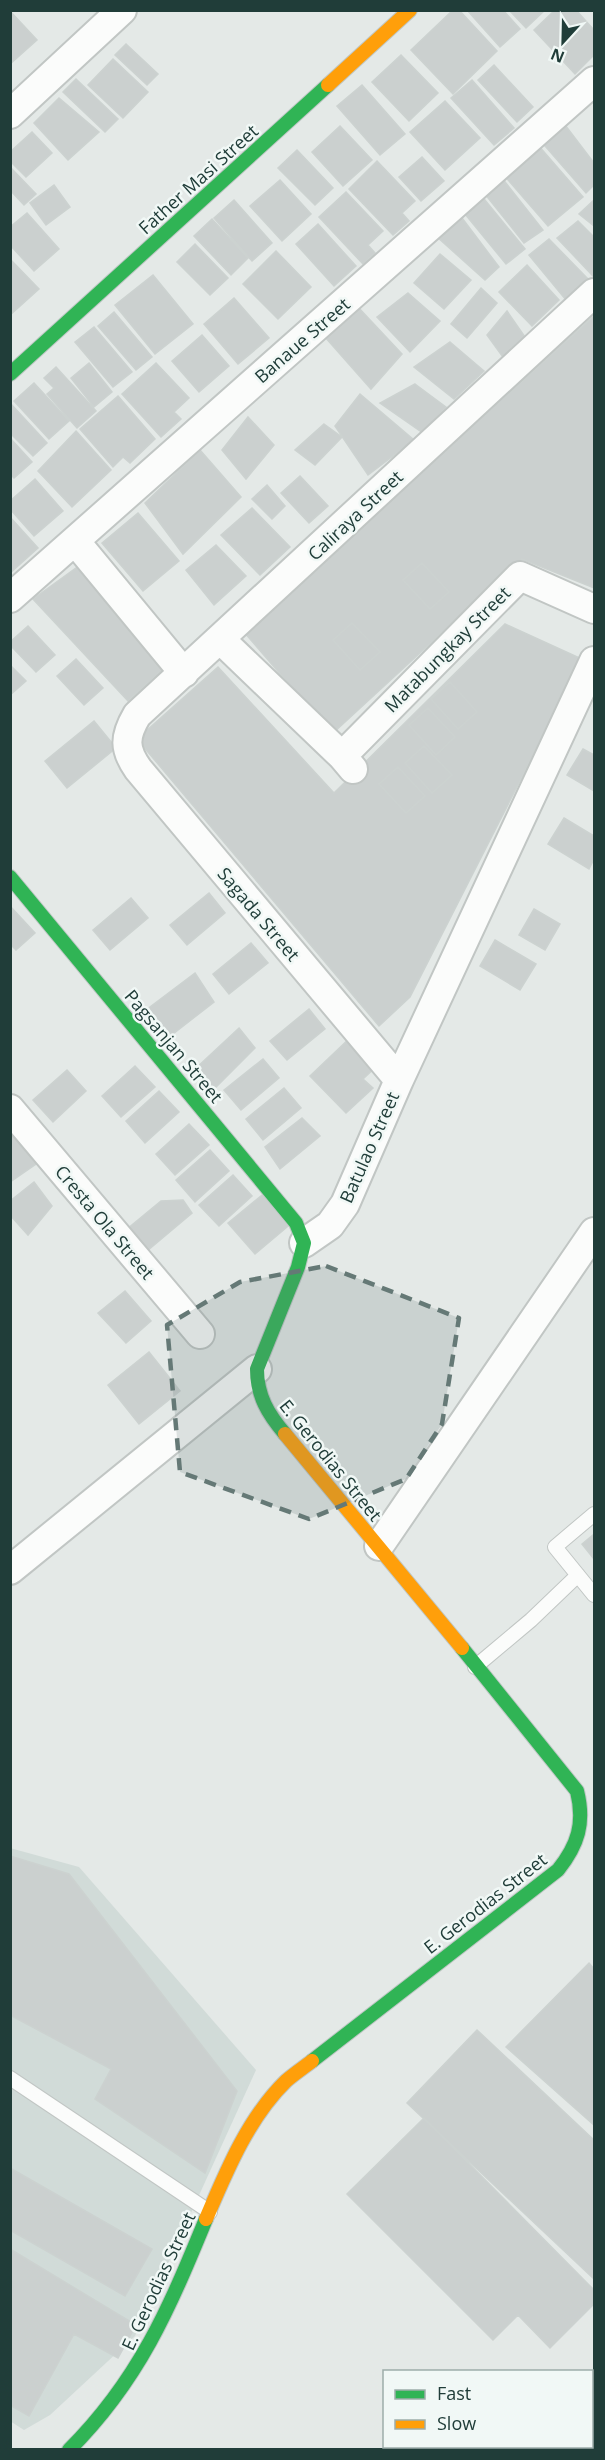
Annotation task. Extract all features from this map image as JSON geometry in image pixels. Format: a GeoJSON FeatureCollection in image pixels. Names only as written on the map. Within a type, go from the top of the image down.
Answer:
{"type":"FeatureCollection","features":[{"type":"Feature","properties":{"kind":"street"},"geometry":{"type":"LineString","coordinates":[[10,114],[122,10]]}},
{"type":"Feature","properties":{"kind":"street","name":"Father Masi Street"},"geometry":{"type":"LineString","coordinates":[[10,374],[410,10]]}},
{"type":"Feature","properties":{"kind":"street","name":"Banaue Street"},"geometry":{"type":"LineString","coordinates":[[10,598],[594,81]]}},
{"type":"Feature","properties":{"kind":"street","name":"Caliraya Street"},"geometry":{"type":"LineString","coordinates":[[126,744],[128,729],[136,715],[594,293]]}},
{"type":"Feature","properties":{"kind":"street"},"geometry":{"type":"LineString","coordinates":[[75,541],[184,673]]}},
{"type":"Feature","properties":{"kind":"street","name":"Matabungkay Street"},"geometry":{"type":"LineString","coordinates":[[220,639],[348,762],[520,576],[594,609]]}},
{"type":"Feature","properties":{"kind":"street","name":"Batulao Street"},"geometry":{"type":"LineString","coordinates":[[304,1243],[330,1225],[345,1204],[399,1080],[594,661]]}},
{"type":"Feature","properties":{"kind":"street","name":"Sagada Street"},"geometry":{"type":"LineString","coordinates":[[126,744],[130,757],[138,769],[399,1080]]}},
{"type":"Feature","properties":{"kind":"street","name":"Pagsanjan Street"},"geometry":{"type":"LineString","coordinates":[[10,877],[282,1205],[296,1223],[304,1243]]}},
{"type":"Feature","properties":{"kind":"street","name":"Cresta Ola Street"},"geometry":{"type":"LineString","coordinates":[[10,1109],[200,1334]]}},
{"type":"Feature","properties":{"kind":"street"},"geometry":{"type":"LineString","coordinates":[[379,1546],[594,1232]]}},
{"type":"Feature","properties":{"kind":"street"},"geometry":{"type":"LineString","coordinates":[[10,1570],[257,1369],[298,1267],[304,1243]]}},
{"type":"Feature","properties":{"kind":"street","name":"E. Gerodias Street"},"geometry":{"type":"LineString","coordinates":[[69,2450],[107,2410],[134,2374],[157,2332],[233,2158],[267,2101],[286,2081],[558,1870],[572,1853],[586,1825],[576,1791],[379,1546],[271,1418],[260,1400],[256,1385],[257,1369]]}},
{"type":"Feature","properties":{"kind":"lane"},"geometry":{"type":"LineString","coordinates":[[594,1514],[555,1547],[594,1595]]}},
{"type":"Feature","properties":{"kind":"lane"},"geometry":{"type":"LineString","coordinates":[[475,1667],[531,1620],[578,1575]]}},
{"type":"Feature","properties":{"kind":"lane"},"geometry":{"type":"LineString","coordinates":[[586,1825],[594,1801]]}},
{"type":"Feature","properties":{"kind":"lane"},"geometry":{"type":"LineString","coordinates":[[10,2078],[210,2212]]}},
{"type":"Feature","properties":{"kind":"highlighted area"},"geometry":{"type":"Polygon","coordinates":[[[326,1266],[459,1318],[442,1424],[406,1479],[309,1519],[180,1472],[167,1325],[240,1282],[326,1266]]]}},
{"type":"Feature","properties":{"kind":"shaded area"},"geometry":{"type":"Polygon","coordinates":[[[10,1848],[79,1867],[256,2070],[135,2336],[50,2415],[24,2430],[10,2421],[10,1848]]]}},
{"type":"Feature","properties":{"kind":"building"},"geometry":{"type":"Polygon","coordinates":[[[453,10],[459,10],[497,51],[453,94],[411,50],[453,10]]]}},
{"type":"Feature","properties":{"kind":"building"},"geometry":{"type":"Polygon","coordinates":[[[467,10],[503,10],[520,29],[500,47],[467,10]]]}},
{"type":"Feature","properties":{"kind":"building"},"geometry":{"type":"Polygon","coordinates":[[[509,10],[545,10],[526,28],[509,10]]]}},
{"type":"Feature","properties":{"kind":"building"},"geometry":{"type":"Polygon","coordinates":[[[555,10],[576,10],[594,30],[594,55],[575,74],[534,30],[555,10]]]}},
{"type":"Feature","properties":{"kind":"building"},"geometry":{"type":"Polygon","coordinates":[[[10,11],[37,40],[10,64],[10,11]]]}},
{"type":"Feature","properties":{"kind":"building"},"geometry":{"type":"Polygon","coordinates":[[[126,44],[158,74],[147,85],[115,55],[126,44]]]}},
{"type":"Feature","properties":{"kind":"building"},"geometry":{"type":"Polygon","coordinates":[[[401,55],[438,93],[409,121],[372,82],[401,55]]]}},
{"type":"Feature","properties":{"kind":"building"},"geometry":{"type":"Polygon","coordinates":[[[113,59],[148,92],[123,118],[88,85],[113,59]]]}},
{"type":"Feature","properties":{"kind":"building"},"geometry":{"type":"Polygon","coordinates":[[[494,65],[533,107],[517,122],[478,80],[494,65]]]}},
{"type":"Feature","properties":{"kind":"building"},"geometry":{"type":"Polygon","coordinates":[[[76,79],[118,119],[105,132],[63,92],[76,79]]]}},
{"type":"Feature","properties":{"kind":"building"},"geometry":{"type":"Polygon","coordinates":[[[472,80],[514,128],[494,145],[451,98],[472,80]]]}},
{"type":"Feature","properties":{"kind":"building"},"geometry":{"type":"Polygon","coordinates":[[[362,85],[405,134],[380,155],[337,106],[362,85]]]}},
{"type":"Feature","properties":{"kind":"building"},"geometry":{"type":"Polygon","coordinates":[[[59,98],[99,132],[68,160],[34,123],[59,98]]]}},
{"type":"Feature","properties":{"kind":"building"},"geometry":{"type":"Polygon","coordinates":[[[445,101],[480,138],[445,170],[410,132],[445,101]]]}},
{"type":"Feature","properties":{"kind":"building"},"geometry":{"type":"Polygon","coordinates":[[[562,121],[594,163],[594,185],[586,193],[538,138],[562,121]]]}},
{"type":"Feature","properties":{"kind":"building"},"geometry":{"type":"Polygon","coordinates":[[[340,126],[372,160],[343,186],[312,152],[340,126]]]}},
{"type":"Feature","properties":{"kind":"building"},"geometry":{"type":"Polygon","coordinates":[[[32,132],[52,153],[26,177],[10,161],[10,152],[32,132]]]}},
{"type":"Feature","properties":{"kind":"building"},"geometry":{"type":"Polygon","coordinates":[[[538,145],[583,197],[548,226],[503,174],[538,145]]]}},
{"type":"Feature","properties":{"kind":"building"},"geometry":{"type":"Polygon","coordinates":[[[297,150],[333,188],[315,205],[278,168],[297,150]]]}},
{"type":"Feature","properties":{"kind":"building"},"geometry":{"type":"Polygon","coordinates":[[[422,157],[444,181],[421,201],[399,177],[422,157]]]}},
{"type":"Feature","properties":{"kind":"building"},"geometry":{"type":"Polygon","coordinates":[[[377,161],[415,201],[402,213],[409,221],[393,235],[349,189],[377,161]]]}},
{"type":"Feature","properties":{"kind":"building"},"geometry":{"type":"Polygon","coordinates":[[[12,169],[36,194],[24,205],[10,190],[12,169]]]}},
{"type":"Feature","properties":{"kind":"building"},"geometry":{"type":"Polygon","coordinates":[[[498,173],[543,230],[524,243],[481,189],[498,173]]]}},
{"type":"Feature","properties":{"kind":"building"},"geometry":{"type":"Polygon","coordinates":[[[280,180],[311,214],[282,241],[250,206],[280,180]]]}},
{"type":"Feature","properties":{"kind":"building"},"geometry":{"type":"Polygon","coordinates":[[[54,185],[70,207],[46,225],[30,203],[54,185]]]}},
{"type":"Feature","properties":{"kind":"building"},"geometry":{"type":"Polygon","coordinates":[[[346,192],[383,231],[368,245],[375,253],[363,264],[319,217],[346,192]]]}},
{"type":"Feature","properties":{"kind":"building"},"geometry":{"type":"Polygon","coordinates":[[[480,194],[525,249],[506,264],[461,209],[480,194]]]}},
{"type":"Feature","properties":{"kind":"building"},"geometry":{"type":"Polygon","coordinates":[[[234,200],[272,243],[252,261],[214,218],[234,200]]]}},
{"type":"Feature","properties":{"kind":"building"},"geometry":{"type":"Polygon","coordinates":[[[594,200],[594,226],[579,214],[594,200]]]}},
{"type":"Feature","properties":{"kind":"building"},"geometry":{"type":"Polygon","coordinates":[[[27,213],[59,249],[34,271],[10,245],[10,227],[27,213]]]}},
{"type":"Feature","properties":{"kind":"building"},"geometry":{"type":"Polygon","coordinates":[[[459,214],[499,267],[485,280],[436,236],[459,214]]]}},
{"type":"Feature","properties":{"kind":"building"},"geometry":{"type":"Polygon","coordinates":[[[212,219],[248,258],[231,275],[194,236],[212,219]]]}},
{"type":"Feature","properties":{"kind":"building"},"geometry":{"type":"Polygon","coordinates":[[[578,221],[594,237],[594,277],[557,238],[578,221]]]}},
{"type":"Feature","properties":{"kind":"building"},"geometry":{"type":"Polygon","coordinates":[[[318,224],[356,266],[334,286],[296,244],[318,224]]]}},
{"type":"Feature","properties":{"kind":"building"},"geometry":{"type":"Polygon","coordinates":[[[549,239],[588,279],[566,300],[529,255],[549,239]]]}},
{"type":"Feature","properties":{"kind":"building"},"geometry":{"type":"Polygon","coordinates":[[[195,244],[228,278],[210,295],[177,262],[195,244]]]}},
{"type":"Feature","properties":{"kind":"building"},"geometry":{"type":"Polygon","coordinates":[[[276,251],[311,287],[278,319],[243,284],[276,251]]]}},
{"type":"Feature","properties":{"kind":"building"},"geometry":{"type":"Polygon","coordinates":[[[440,254],[471,280],[444,309],[414,283],[440,254]]]}},
{"type":"Feature","properties":{"kind":"building"},"geometry":{"type":"Polygon","coordinates":[[[10,259],[39,289],[10,315],[10,259]]]}},
{"type":"Feature","properties":{"kind":"building"},"geometry":{"type":"Polygon","coordinates":[[[527,265],[559,300],[532,326],[499,292],[527,265]]]}},
{"type":"Feature","properties":{"kind":"building"},"geometry":{"type":"Polygon","coordinates":[[[153,275],[193,324],[155,354],[115,305],[153,275]]]}},
{"type":"Feature","properties":{"kind":"building"},"geometry":{"type":"Polygon","coordinates":[[[481,288],[497,303],[467,338],[451,324],[481,288]]]}},
{"type":"Feature","properties":{"kind":"building"},"geometry":{"type":"Polygon","coordinates":[[[408,293],[440,321],[410,352],[377,317],[408,293]]]}},
{"type":"Feature","properties":{"kind":"building"},"geometry":{"type":"Polygon","coordinates":[[[234,298],[269,338],[238,364],[204,324],[234,298]]]}},
{"type":"Feature","properties":{"kind":"building"},"geometry":{"type":"Polygon","coordinates":[[[357,306],[402,354],[371,389],[325,337],[357,306]]]}},
{"type":"Feature","properties":{"kind":"building"},"geometry":{"type":"Polygon","coordinates":[[[507,311],[527,340],[505,360],[487,335],[507,311]]]}},
{"type":"Feature","properties":{"kind":"building"},"geometry":{"type":"Polygon","coordinates":[[[114,312],[152,357],[136,370],[98,326],[114,312]]]}},
{"type":"Feature","properties":{"kind":"building"},"geometry":{"type":"Polygon","coordinates":[[[594,316],[594,588],[522,559],[332,734],[244,632],[594,316]]]}},
{"type":"Feature","properties":{"kind":"building"},"geometry":{"type":"Polygon","coordinates":[[[94,327],[132,372],[113,387],[75,342],[94,327]]]}},
{"type":"Feature","properties":{"kind":"building"},"geometry":{"type":"Polygon","coordinates":[[[202,335],[229,366],[199,392],[172,361],[202,335]]]}},
{"type":"Feature","properties":{"kind":"building"},"geometry":{"type":"Polygon","coordinates":[[[450,342],[484,371],[454,399],[414,367],[450,342]]]}},
{"type":"Feature","properties":{"kind":"building"},"geometry":{"type":"Polygon","coordinates":[[[89,363],[112,392],[94,407],[71,378],[89,363]]]}},
{"type":"Feature","properties":{"kind":"building"},"geometry":{"type":"Polygon","coordinates":[[[156,363],[189,398],[174,412],[181,419],[161,437],[122,394],[156,363]]]}},
{"type":"Feature","properties":{"kind":"building"},"geometry":{"type":"Polygon","coordinates":[[[56,367],[96,411],[77,428],[47,394],[54,388],[44,378],[56,367]]]}},
{"type":"Feature","properties":{"kind":"building"},"geometry":{"type":"Polygon","coordinates":[[[34,383],[69,421],[49,439],[14,401],[34,383]]]}},
{"type":"Feature","properties":{"kind":"building"},"geometry":{"type":"Polygon","coordinates":[[[415,384],[446,407],[423,433],[380,403],[415,384]]]}},
{"type":"Feature","properties":{"kind":"building"},"geometry":{"type":"Polygon","coordinates":[[[360,394],[414,440],[368,475],[335,426],[360,394]]]}},
{"type":"Feature","properties":{"kind":"building"},"geometry":{"type":"Polygon","coordinates":[[[118,396],[155,439],[130,463],[123,457],[113,467],[80,429],[118,396]]]}},
{"type":"Feature","properties":{"kind":"building"},"geometry":{"type":"Polygon","coordinates":[[[11,404],[47,443],[33,456],[10,433],[11,404]]]}},
{"type":"Feature","properties":{"kind":"building"},"geometry":{"type":"Polygon","coordinates":[[[248,417],[274,445],[246,479],[222,450],[248,417]]]}},
{"type":"Feature","properties":{"kind":"building"},"geometry":{"type":"Polygon","coordinates":[[[324,424],[342,437],[315,465],[295,450],[324,424]]]}},
{"type":"Feature","properties":{"kind":"building"},"geometry":{"type":"Polygon","coordinates":[[[76,431],[111,470],[72,507],[38,471],[76,431]]]}},
{"type":"Feature","properties":{"kind":"building"},"geometry":{"type":"Polygon","coordinates":[[[10,438],[32,462],[14,478],[10,474],[10,438]]]}},
{"type":"Feature","properties":{"kind":"building"},"geometry":{"type":"Polygon","coordinates":[[[200,450],[241,497],[183,554],[145,503],[200,450]]]}},
{"type":"Feature","properties":{"kind":"building"},"geometry":{"type":"Polygon","coordinates":[[[300,476],[328,506],[309,523],[281,493],[300,476]]]}},
{"type":"Feature","properties":{"kind":"building"},"geometry":{"type":"Polygon","coordinates":[[[35,479],[63,511],[34,536],[10,509],[10,501],[35,479]]]}},
{"type":"Feature","properties":{"kind":"building"},"geometry":{"type":"Polygon","coordinates":[[[267,485],[285,506],[272,519],[252,499],[267,485]]]}},
{"type":"Feature","properties":{"kind":"building"},"geometry":{"type":"Polygon","coordinates":[[[252,508],[290,547],[260,575],[221,535],[252,508]]]}},
{"type":"Feature","properties":{"kind":"building"},"geometry":{"type":"Polygon","coordinates":[[[138,513],[179,561],[143,591],[102,543],[138,513]]]}},
{"type":"Feature","properties":{"kind":"building"},"geometry":{"type":"Polygon","coordinates":[[[10,517],[38,548],[10,573],[10,517]]]}},
{"type":"Feature","properties":{"kind":"building"},"geometry":{"type":"Polygon","coordinates":[[[216,545],[246,576],[214,605],[186,570],[216,545]]]}},
{"type":"Feature","properties":{"kind":"building"},"geometry":{"type":"Polygon","coordinates":[[[87,560],[168,665],[128,701],[33,599],[87,560]]]}},
{"type":"Feature","properties":{"kind":"building"},"geometry":{"type":"Polygon","coordinates":[[[422,563],[449,592],[430,609],[403,580],[422,563]]]}},
{"type":"Feature","properties":{"kind":"building"},"geometry":{"type":"Polygon","coordinates":[[[352,623],[380,652],[360,670],[333,640],[352,623]]]}},
{"type":"Feature","properties":{"kind":"building"},"geometry":{"type":"Polygon","coordinates":[[[505,624],[582,659],[410,997],[379,1026],[137,739],[218,667],[334,793],[505,624]]]}},
{"type":"Feature","properties":{"kind":"building"},"geometry":{"type":"Polygon","coordinates":[[[28,626],[55,655],[36,672],[10,645],[10,642],[28,626]]]}},
{"type":"Feature","properties":{"kind":"building"},"geometry":{"type":"Polygon","coordinates":[[[76,659],[103,688],[84,705],[57,676],[76,659]]]}},
{"type":"Feature","properties":{"kind":"building"},"geometry":{"type":"Polygon","coordinates":[[[10,665],[26,681],[10,695],[10,665]]]}},
{"type":"Feature","properties":{"kind":"building"},"geometry":{"type":"Polygon","coordinates":[[[450,682],[477,712],[458,729],[431,699],[450,682]]]}},
{"type":"Feature","properties":{"kind":"building"},"geometry":{"type":"Polygon","coordinates":[[[428,708],[455,737],[436,755],[409,725],[428,708]]]}},
{"type":"Feature","properties":{"kind":"building"},"geometry":{"type":"Polygon","coordinates":[[[94,721],[116,748],[67,788],[45,761],[94,721]]]}},
{"type":"Feature","properties":{"kind":"building"},"geometry":{"type":"Polygon","coordinates":[[[424,746],[452,775],[432,793],[405,763],[424,746]]]}},
{"type":"Feature","properties":{"kind":"building"},"geometry":{"type":"Polygon","coordinates":[[[583,749],[594,755],[594,791],[567,775],[583,749]]]}},
{"type":"Feature","properties":{"kind":"building"},"geometry":{"type":"Polygon","coordinates":[[[398,767],[425,796],[406,813],[379,784],[398,767]]]}},
{"type":"Feature","properties":{"kind":"building"},"geometry":{"type":"Polygon","coordinates":[[[564,818],[594,836],[594,859],[589,869],[548,844],[564,818]]]}},
{"type":"Feature","properties":{"kind":"building"},"geometry":{"type":"Polygon","coordinates":[[[209,893],[225,913],[187,945],[170,925],[209,893]]]}},
{"type":"Feature","properties":{"kind":"building"},"geometry":{"type":"Polygon","coordinates":[[[131,898],[148,918],[110,950],[93,930],[131,898]]]}},
{"type":"Feature","properties":{"kind":"building"},"geometry":{"type":"Polygon","coordinates":[[[10,906],[35,933],[16,950],[10,944],[10,906]]]}},
{"type":"Feature","properties":{"kind":"building"},"geometry":{"type":"Polygon","coordinates":[[[534,909],[560,924],[545,950],[519,935],[534,909]]]}},
{"type":"Feature","properties":{"kind":"building"},"geometry":{"type":"Polygon","coordinates":[[[495,940],[536,964],[520,990],[480,966],[495,940]]]}},
{"type":"Feature","properties":{"kind":"building"},"geometry":{"type":"Polygon","coordinates":[[[251,943],[268,963],[229,994],[213,974],[251,943]]]}},
{"type":"Feature","properties":{"kind":"building"},"geometry":{"type":"Polygon","coordinates":[[[195,973],[214,1002],[169,1037],[142,1013],[195,973]]]}},
{"type":"Feature","properties":{"kind":"building"},"geometry":{"type":"Polygon","coordinates":[[[309,1009],[325,1029],[287,1060],[270,1041],[309,1009]]]}},
{"type":"Feature","properties":{"kind":"building"},"geometry":{"type":"Polygon","coordinates":[[[239,1028],[255,1048],[212,1091],[195,1069],[239,1028]]]}},
{"type":"Feature","properties":{"kind":"building"},"geometry":{"type":"Polygon","coordinates":[[[353,1035],[380,1063],[363,1079],[373,1088],[346,1113],[310,1076],[353,1035]]]}},
{"type":"Feature","properties":{"kind":"building"},"geometry":{"type":"Polygon","coordinates":[[[263,1059],[279,1078],[241,1110],[224,1090],[263,1059]]]}},
{"type":"Feature","properties":{"kind":"building"},"geometry":{"type":"Polygon","coordinates":[[[135,1066],[155,1087],[121,1117],[102,1096],[135,1066]]]}},
{"type":"Feature","properties":{"kind":"building"},"geometry":{"type":"Polygon","coordinates":[[[67,1070],[86,1091],[53,1122],[33,1100],[67,1070]]]}},
{"type":"Feature","properties":{"kind":"building"},"geometry":{"type":"Polygon","coordinates":[[[284,1088],[301,1108],[263,1140],[246,1119],[284,1088]]]}},
{"type":"Feature","properties":{"kind":"building"},"geometry":{"type":"Polygon","coordinates":[[[159,1091],[179,1112],[145,1143],[126,1121],[159,1091]]]}},
{"type":"Feature","properties":{"kind":"building"},"geometry":{"type":"Polygon","coordinates":[[[302,1118],[320,1136],[280,1169],[265,1147],[302,1118]]]}},
{"type":"Feature","properties":{"kind":"building"},"geometry":{"type":"Polygon","coordinates":[[[189,1124],[209,1145],[175,1175],[156,1154],[189,1124]]]}},
{"type":"Feature","properties":{"kind":"building"},"geometry":{"type":"Polygon","coordinates":[[[10,1132],[36,1164],[10,1182],[10,1132]]]}},
{"type":"Feature","properties":{"kind":"building"},"geometry":{"type":"Polygon","coordinates":[[[210,1150],[229,1171],[195,1202],[176,1180],[210,1150]]]}},
{"type":"Feature","properties":{"kind":"building"},"geometry":{"type":"Polygon","coordinates":[[[233,1175],[252,1196],[219,1226],[199,1205],[233,1175]]]}},
{"type":"Feature","properties":{"kind":"building"},"geometry":{"type":"Polygon","coordinates":[[[34,1182],[52,1206],[28,1235],[10,1215],[10,1201],[34,1182]]]}},
{"type":"Feature","properties":{"kind":"building"},"geometry":{"type":"Polygon","coordinates":[[[267,1191],[293,1222],[255,1254],[228,1223],[267,1191]]]}},
{"type":"Feature","properties":{"kind":"building"},"geometry":{"type":"Polygon","coordinates":[[[183,1200],[192,1213],[147,1251],[127,1229],[161,1201],[183,1200]]]}},
{"type":"Feature","properties":{"kind":"building"},"geometry":{"type":"Polygon","coordinates":[[[125,1291],[151,1321],[126,1343],[98,1313],[125,1291]]]}},
{"type":"Feature","properties":{"kind":"building"},"geometry":{"type":"Polygon","coordinates":[[[149,1352],[180,1391],[139,1424],[108,1385],[149,1352]]]}},
{"type":"Feature","properties":{"kind":"building"},"geometry":{"type":"Polygon","coordinates":[[[594,1534],[594,1559],[582,1544],[594,1534]]]}},
{"type":"Feature","properties":{"kind":"building"},"geometry":{"type":"Polygon","coordinates":[[[10,1856],[69,1874],[237,2091],[205,2173],[95,2099],[111,2069],[10,2015],[10,1856]]]}},
{"type":"Feature","properties":{"kind":"building"},"geometry":{"type":"Polygon","coordinates":[[[589,1963],[594,1969],[594,2125],[506,2047],[589,1963]]]}},
{"type":"Feature","properties":{"kind":"building"},"geometry":{"type":"Polygon","coordinates":[[[477,2030],[594,2140],[594,2279],[407,2103],[477,2030]]]}},
{"type":"Feature","properties":{"kind":"building"},"geometry":{"type":"Polygon","coordinates":[[[424,2118],[594,2290],[594,2304],[550,2348],[518,2315],[493,2340],[347,2194],[424,2118]]]}},
{"type":"Feature","properties":{"kind":"building"},"geometry":{"type":"Polygon","coordinates":[[[10,2168],[152,2249],[125,2296],[10,2230],[10,2168]]]}},
{"type":"Feature","properties":{"kind":"building"},"geometry":{"type":"Polygon","coordinates":[[[10,2249],[136,2325],[118,2358],[74,2334],[29,2416],[10,2405],[10,2249]]]}},
{"type":"Feature","properties":{"kind":"building"},"geometry":{"type":"Polygon","coordinates":[[[504,2448],[579,2448],[505,2450],[504,2448]]]}},
{"type":"Feature","properties":{"kind":"traffic: fast"},"geometry":{"type":"LineString","coordinates":[[10,374],[328,85]]}},
{"type":"Feature","properties":{"kind":"traffic: fast"},"geometry":{"type":"LineString","coordinates":[[10,877],[296,1223],[304,1243],[298,1267],[257,1369],[261,1396],[273,1419],[285,1434]]}},
{"type":"Feature","properties":{"kind":"traffic: fast"},"geometry":{"type":"LineString","coordinates":[[312,2061],[558,1870],[575,1842],[580,1823],[577,1791],[462,1648]]}},
{"type":"Feature","properties":{"kind":"traffic: fast"},"geometry":{"type":"LineString","coordinates":[[69,2450],[115,2397],[150,2342],[179,2283],[206,2219]]}},
{"type":"Feature","properties":{"kind":"traffic: slow"},"geometry":{"type":"LineString","coordinates":[[328,85],[410,10]]}},
{"type":"Feature","properties":{"kind":"traffic: slow"},"geometry":{"type":"LineString","coordinates":[[285,1434],[462,1648]]}},
{"type":"Feature","properties":{"kind":"traffic: slow"},"geometry":{"type":"LineString","coordinates":[[206,2219],[239,2146],[260,2112],[286,2081],[312,2061]]}}]}
